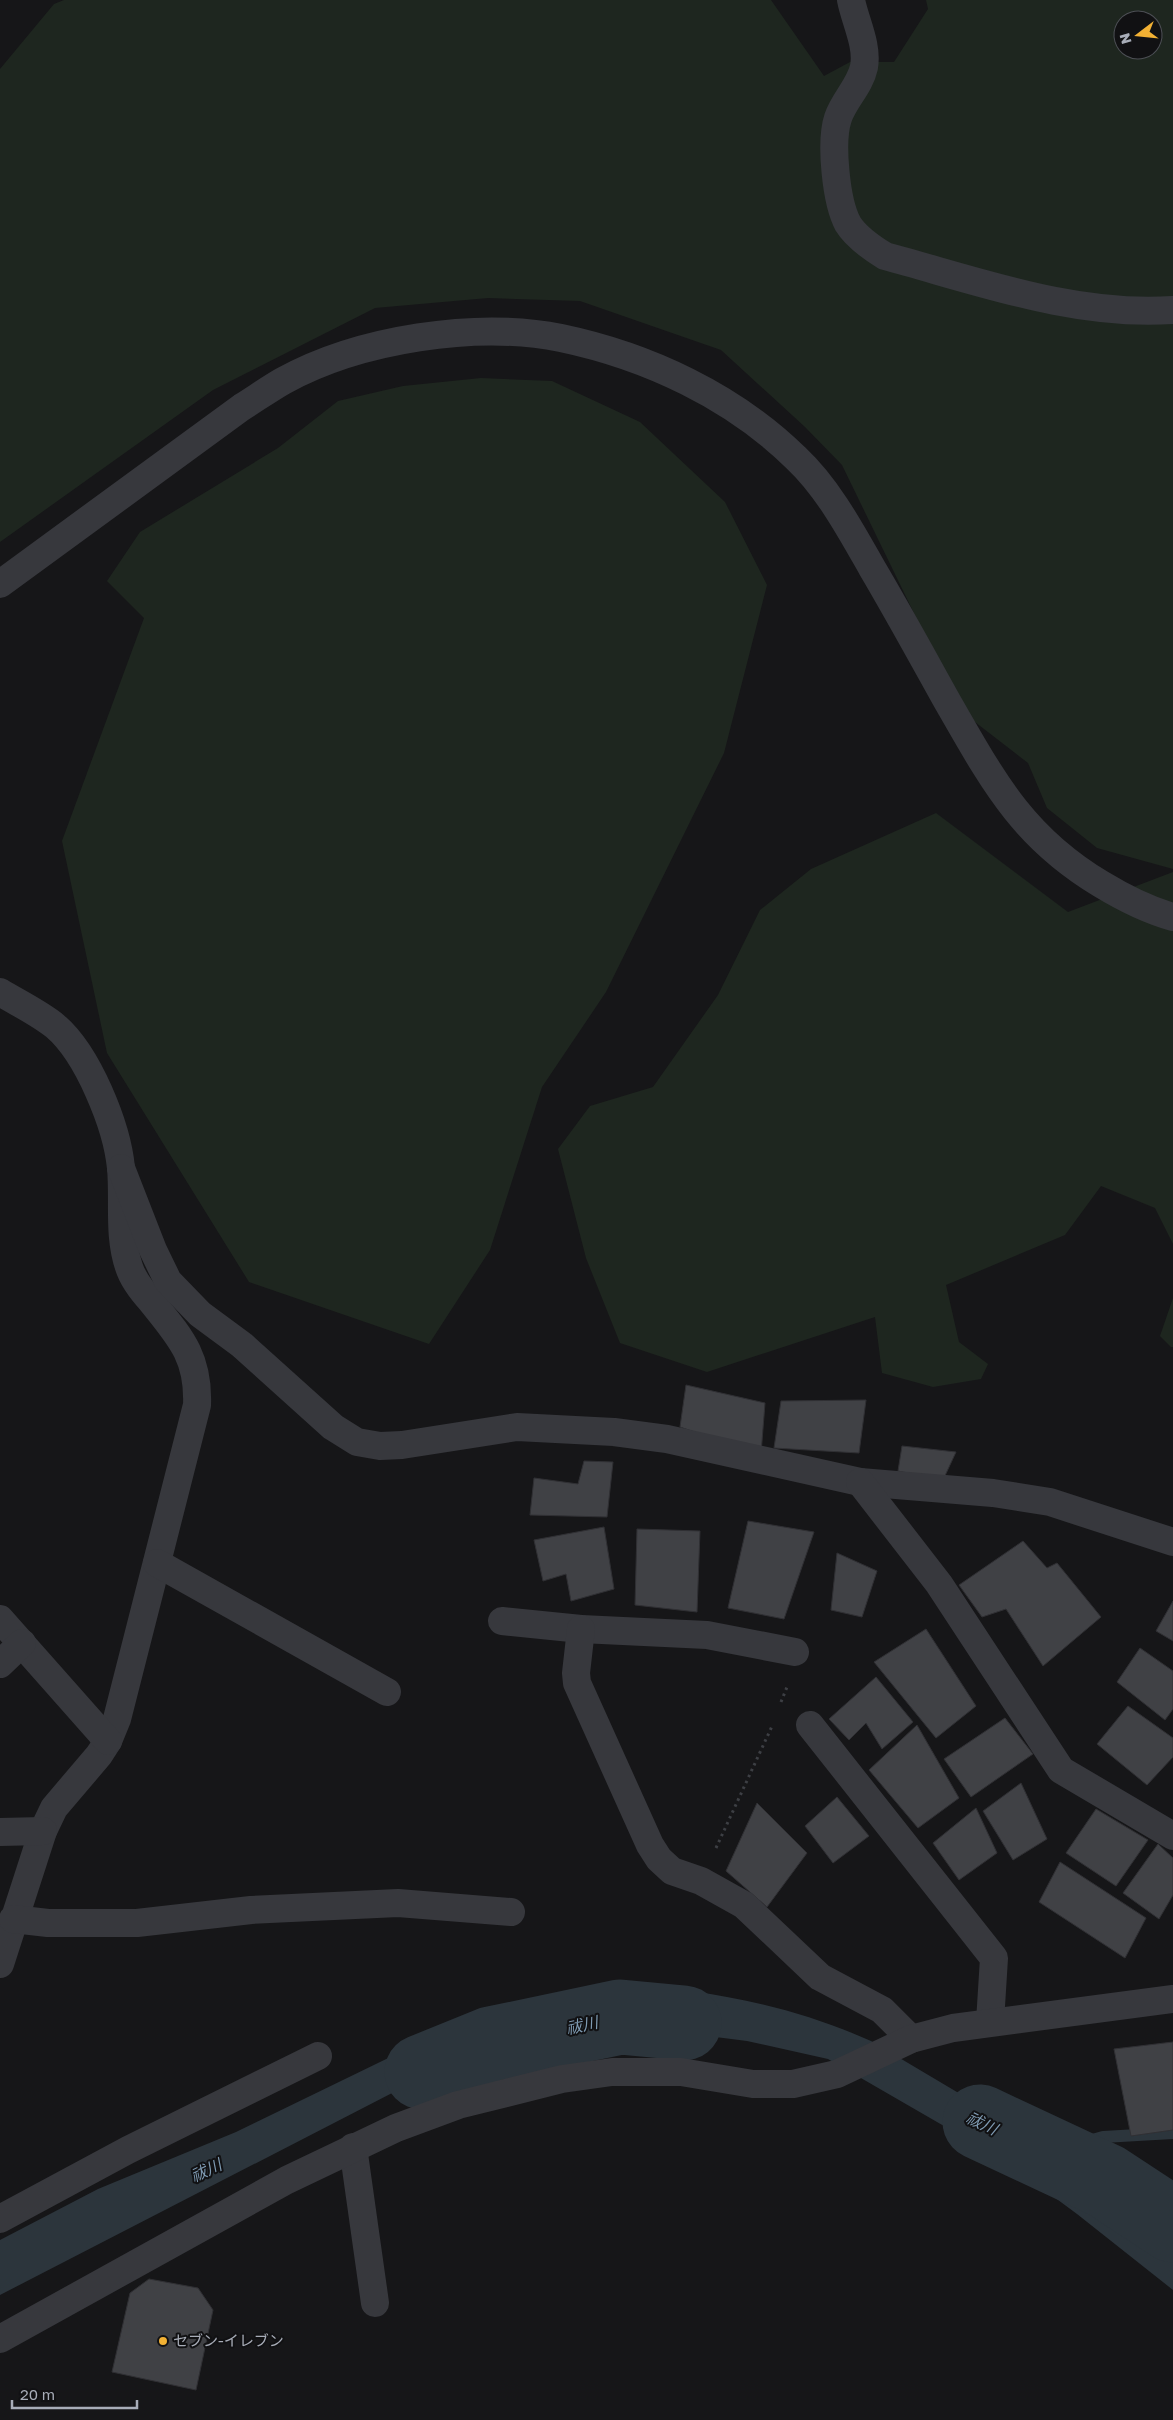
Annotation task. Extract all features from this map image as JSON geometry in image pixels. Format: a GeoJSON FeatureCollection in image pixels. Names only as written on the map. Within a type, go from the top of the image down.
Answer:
{"type":"FeatureCollection","features":[{"type":"Feature","properties":{"kind":"street"},"geometry":{"type":"LineString","coordinates":[[851,0],[862,43],[864,66],[860,78],[838,118],[835,147],[839,194],[848,223],[855,232],[873,249],[885,256],[1050,300],[1082,306],[1173,310]]}},
{"type":"Feature","properties":{"kind":"street"},"geometry":{"type":"LineString","coordinates":[[0,584],[242,407],[283,381],[322,363],[364,350],[461,332],[504,330],[552,336],[595,345],[637,359],[694,386],[728,405],[763,429],[798,460],[851,531],[976,752],[1017,813],[1040,839],[1074,868],[1115,892],[1173,917]]}},
{"type":"Feature","properties":{"kind":"street"},"geometry":{"type":"LineString","coordinates":[[0,992],[56,1027],[83,1061],[108,1114],[121,1168],[153,1250],[168,1281],[200,1314],[242,1345],[333,1427],[357,1442],[380,1446],[402,1445],[517,1428],[614,1432],[677,1441],[860,1482],[993,1493],[1050,1502],[1173,1542]]}},
{"type":"Feature","properties":{"kind":"street"},"geometry":{"type":"LineString","coordinates":[[0,1964],[43,1831],[54,1808],[108,1742],[117,1719],[197,1405],[198,1388],[194,1369],[183,1340],[136,1283],[129,1266],[122,1228],[121,1168]]}},
{"type":"Feature","properties":{"kind":"street"},"geometry":{"type":"LineString","coordinates":[[860,1482],[939,1584],[1061,1770],[1173,1836]]}},
{"type":"Feature","properties":{"kind":"street"},"geometry":{"type":"LineString","coordinates":[[158,1563],[387,1692]]}},
{"type":"Feature","properties":{"kind":"street"},"geometry":{"type":"LineString","coordinates":[[0,1619],[108,1742]]}},
{"type":"Feature","properties":{"kind":"street"},"geometry":{"type":"LineString","coordinates":[[502,1621],[581,1629],[707,1635],[795,1652]]}},
{"type":"Feature","properties":{"kind":"street"},"geometry":{"type":"LineString","coordinates":[[581,1629],[576,1673],[577,1683],[650,1845],[659,1860],[672,1871],[702,1880],[744,1905],[820,1977],[882,2010],[905,2042]]}},
{"type":"Feature","properties":{"kind":"street"},"geometry":{"type":"LineString","coordinates":[[0,1664],[22,1643]]}},
{"type":"Feature","properties":{"kind":"street"},"geometry":{"type":"LineString","coordinates":[[810,1725],[994,1958],[990,2022]]}},
{"type":"Feature","properties":{"kind":"street"},"geometry":{"type":"LineString","coordinates":[[0,1832],[43,1831]]}},
{"type":"Feature","properties":{"kind":"street"},"geometry":{"type":"LineString","coordinates":[[13,1919],[48,1923],[137,1923],[251,1910],[398,1903],[511,1912]]}},
{"type":"Feature","properties":{"kind":"street"},"geometry":{"type":"LineString","coordinates":[[0,2339],[240,2205],[353,2147],[458,2105],[583,2075],[628,2072],[681,2072],[769,2086],[810,2081],[837,2074],[905,2042],[952,2028],[1101,2010],[1173,1999]]}},
{"type":"Feature","properties":{"kind":"street"},"geometry":{"type":"LineString","coordinates":[[0,2219],[128,2150],[318,2056]]}},
{"type":"Feature","properties":{"kind":"street"},"geometry":{"type":"LineString","coordinates":[[353,2147],[376,2303]]}},
{"type":"Feature","properties":{"kind":"path"},"geometry":{"type":"LineString","coordinates":[[779,1708],[795,1652]]}},
{"type":"Feature","properties":{"kind":"path"},"geometry":{"type":"LineString","coordinates":[[702,1880],[776,1717]]}},
{"type":"Feature","properties":{"kind":"shaded area"},"geometry":{"type":"Polygon","coordinates":[[[64,0],[771,0],[824,76],[850,62],[894,62],[928,9],[926,0],[1173,0],[1173,869],[1097,848],[1047,808],[1028,763],[962,712],[842,465],[805,427],[721,350],[580,301],[488,298],[375,308],[213,390],[0,542],[0,69],[54,4],[64,0]]]}},
{"type":"Feature","properties":{"kind":"shaded area"},"geometry":{"type":"Polygon","coordinates":[[[481,378],[552,381],[640,422],[725,502],[767,585],[724,753],[606,992],[542,1087],[490,1250],[429,1344],[249,1282],[107,1053],[62,841],[144,618],[107,581],[140,532],[278,448],[338,401],[403,386],[481,378]]]}},
{"type":"Feature","properties":{"kind":"shaded area"},"geometry":{"type":"Polygon","coordinates":[[[936,813],[1068,912],[1173,872],[1173,1244],[1155,1208],[1101,1186],[1065,1235],[946,1285],[959,1342],[988,1364],[981,1379],[933,1387],[882,1373],[875,1317],[707,1372],[620,1343],[586,1258],[558,1149],[590,1106],[653,1087],[718,995],[760,910],[811,869],[936,813]]]}},
{"type":"Feature","properties":{"kind":"shaded area"},"geometry":{"type":"Polygon","coordinates":[[[1173,1298],[1173,1347],[1171,1347],[1160,1336],[1173,1298]]]}},
{"type":"Feature","properties":{"kind":"water"},"geometry":{"type":"Polygon","coordinates":[[[620,1984],[685,1990],[748,2001],[811,2018],[871,2041],[1036,2139],[1173,2242],[1173,2290],[1023,2174],[982,2148],[828,2059],[747,2041],[684,2033],[593,2028],[564,2020],[427,2075],[0,2295],[0,2240],[98,2189],[236,2132],[485,2011],[489,2021],[591,1989],[620,1984]]]}},
{"type":"Feature","properties":{"kind":"building"},"geometry":{"type":"Polygon","coordinates":[[[686,1385],[765,1403],[761,1454],[680,1427],[686,1385]]]}},
{"type":"Feature","properties":{"kind":"building"},"geometry":{"type":"Polygon","coordinates":[[[866,1400],[859,1453],[774,1448],[781,1401],[866,1400]]]}},
{"type":"Feature","properties":{"kind":"building"},"geometry":{"type":"Polygon","coordinates":[[[902,1446],[956,1452],[943,1480],[898,1471],[902,1446]]]}},
{"type":"Feature","properties":{"kind":"building"},"geometry":{"type":"Polygon","coordinates":[[[584,1461],[613,1462],[607,1517],[530,1515],[534,1478],[578,1484],[584,1461]]]}},
{"type":"Feature","properties":{"kind":"building"},"geometry":{"type":"Polygon","coordinates":[[[748,1521],[814,1532],[784,1619],[728,1608],[748,1521]]]}},
{"type":"Feature","properties":{"kind":"building"},"geometry":{"type":"Polygon","coordinates":[[[604,1527],[614,1589],[571,1601],[566,1574],[543,1581],[534,1540],[604,1527]]]}},
{"type":"Feature","properties":{"kind":"building"},"geometry":{"type":"Polygon","coordinates":[[[637,1529],[700,1531],[697,1612],[635,1605],[637,1529]]]}},
{"type":"Feature","properties":{"kind":"building"},"geometry":{"type":"Polygon","coordinates":[[[1023,1541],[1047,1568],[1057,1563],[1101,1617],[1043,1666],[1006,1609],[982,1617],[959,1585],[1023,1541]]]}},
{"type":"Feature","properties":{"kind":"building"},"geometry":{"type":"Polygon","coordinates":[[[837,1553],[877,1571],[862,1617],[831,1610],[837,1553]]]}},
{"type":"Feature","properties":{"kind":"building"},"geometry":{"type":"Polygon","coordinates":[[[1173,1601],[1173,1641],[1156,1631],[1173,1601]]]}},
{"type":"Feature","properties":{"kind":"building"},"geometry":{"type":"Polygon","coordinates":[[[926,1629],[976,1706],[936,1738],[874,1662],[926,1629]]]}},
{"type":"Feature","properties":{"kind":"building"},"geometry":{"type":"Polygon","coordinates":[[[1140,1648],[1173,1671],[1173,1709],[1165,1720],[1117,1682],[1140,1648]]]}},
{"type":"Feature","properties":{"kind":"building"},"geometry":{"type":"Polygon","coordinates":[[[876,1677],[913,1722],[882,1749],[866,1723],[849,1740],[829,1719],[876,1677]]]}},
{"type":"Feature","properties":{"kind":"building"},"geometry":{"type":"Polygon","coordinates":[[[1128,1706],[1173,1738],[1173,1757],[1147,1785],[1097,1744],[1128,1706]]]}},
{"type":"Feature","properties":{"kind":"building"},"geometry":{"type":"Polygon","coordinates":[[[1005,1718],[1033,1754],[971,1797],[944,1759],[1005,1718]]]}},
{"type":"Feature","properties":{"kind":"building"},"geometry":{"type":"Polygon","coordinates":[[[917,1725],[959,1798],[918,1828],[869,1770],[917,1725]]]}},
{"type":"Feature","properties":{"kind":"building"},"geometry":{"type":"Polygon","coordinates":[[[1021,1783],[1047,1839],[1013,1860],[983,1811],[1021,1783]]]}},
{"type":"Feature","properties":{"kind":"building"},"geometry":{"type":"Polygon","coordinates":[[[837,1797],[869,1836],[833,1863],[805,1826],[837,1797]]]}},
{"type":"Feature","properties":{"kind":"building"},"geometry":{"type":"Polygon","coordinates":[[[757,1803],[807,1853],[767,1907],[726,1871],[757,1803]]]}},
{"type":"Feature","properties":{"kind":"building"},"geometry":{"type":"Polygon","coordinates":[[[976,1808],[997,1853],[959,1880],[933,1843],[976,1808]]]}},
{"type":"Feature","properties":{"kind":"building"},"geometry":{"type":"Polygon","coordinates":[[[1096,1809],[1148,1840],[1116,1886],[1066,1853],[1096,1809]]]}},
{"type":"Feature","properties":{"kind":"building"},"geometry":{"type":"Polygon","coordinates":[[[1158,1844],[1173,1858],[1173,1895],[1159,1919],[1123,1893],[1158,1844]]]}},
{"type":"Feature","properties":{"kind":"building"},"geometry":{"type":"Polygon","coordinates":[[[1060,1862],[1146,1918],[1125,1958],[1039,1902],[1060,1862]]]}},
{"type":"Feature","properties":{"kind":"building"},"geometry":{"type":"Polygon","coordinates":[[[1173,2042],[1173,2130],[1131,2136],[1114,2049],[1173,2042]]]}},
{"type":"Feature","properties":{"kind":"building","name":"セブン-イレブン"},"geometry":{"type":"Polygon","coordinates":[[[149,2279],[198,2288],[213,2310],[196,2390],[112,2372],[130,2293],[149,2279]]]}},
{"type":"Feature","properties":{"kind":"waterway","name":"祓川"},"geometry":{"type":"LineString","coordinates":[[422,2072],[491,2044],[620,2017],[684,2023]]}},
{"type":"Feature","properties":{"kind":"waterway","name":"祓川"},"geometry":{"type":"LineString","coordinates":[[980,2122],[1106,2181],[1173,2225]]}},
{"type":"Feature","properties":{"kind":"waterway"},"geometry":{"type":"LineString","coordinates":[[1055,2158],[1078,2144],[1103,2137],[1173,2133]]}},
{"type":"Feature","properties":{"kind":"place","name":"セブン-イレブン"},"geometry":{"type":"Point","coordinates":[163,2341]}}]}
